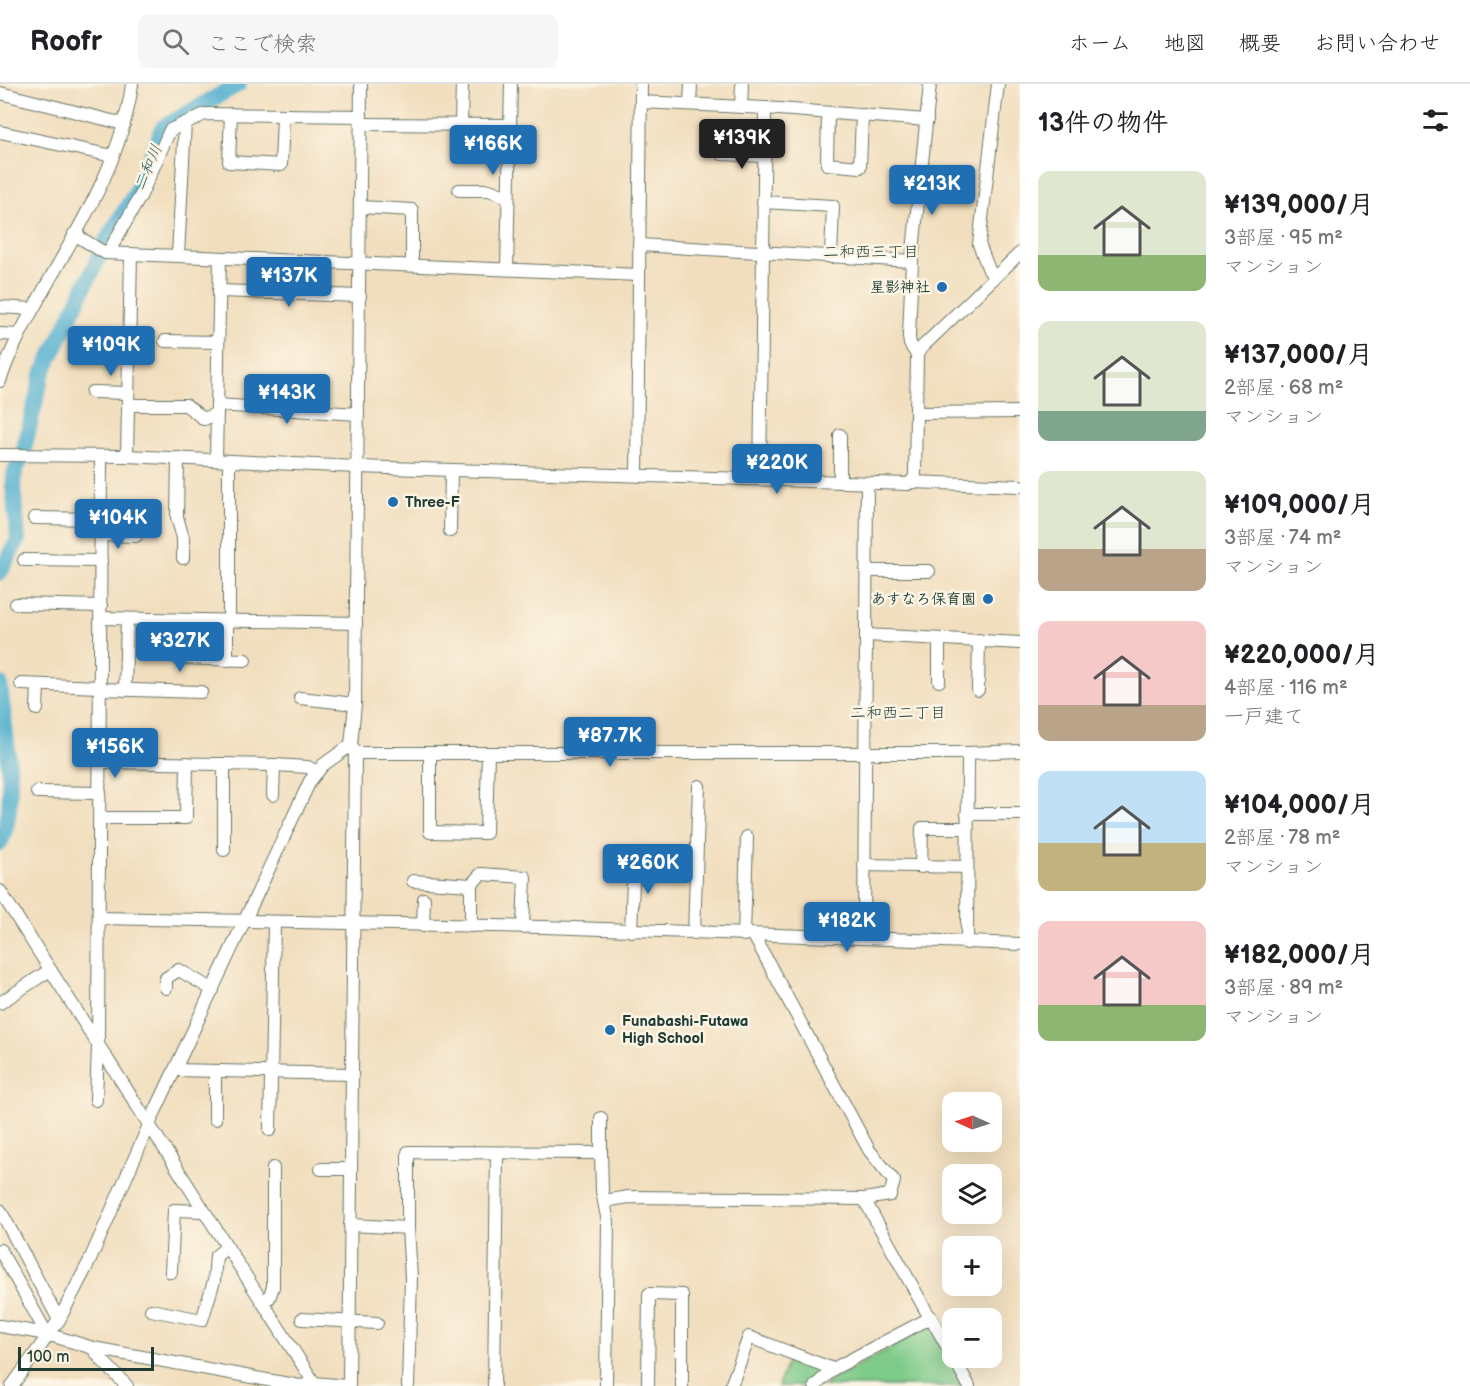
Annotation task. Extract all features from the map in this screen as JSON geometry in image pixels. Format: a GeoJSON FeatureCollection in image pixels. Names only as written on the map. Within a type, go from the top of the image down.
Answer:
{"type":"FeatureCollection","features":[{"type":"Feature","properties":{"kind":"street"},"geometry":{"type":"LineString","coordinates":[[0,381],[19,335],[99,189],[124,124],[132,84]]}},
{"type":"Feature","properties":{"kind":"street"},"geometry":{"type":"LineString","coordinates":[[0,1326],[47,1334],[93,1348],[300,1386],[315,1384],[348,1386],[361,84]]}},
{"type":"Feature","properties":{"kind":"street"},"geometry":{"type":"LineString","coordinates":[[461,124],[462,84]]}},
{"type":"Feature","properties":{"kind":"street"},"geometry":{"type":"LineString","coordinates":[[507,269],[511,84]]}},
{"type":"Feature","properties":{"kind":"street"},"geometry":{"type":"LineString","coordinates":[[637,475],[641,84]]}},
{"type":"Feature","properties":{"kind":"street"},"geometry":{"type":"LineString","coordinates":[[690,84],[690,104]]}},
{"type":"Feature","properties":{"kind":"street"},"geometry":{"type":"LineString","coordinates":[[741,107],[742,84]]}},
{"type":"Feature","properties":{"kind":"street"},"geometry":{"type":"LineString","coordinates":[[917,355],[910,344],[909,337],[912,261],[930,84]]}},
{"type":"Feature","properties":{"kind":"street"},"geometry":{"type":"LineString","coordinates":[[994,277],[979,244],[998,84]]}},
{"type":"Feature","properties":{"kind":"street"},"geometry":{"type":"LineString","coordinates":[[0,93],[124,124]]}},
{"type":"Feature","properties":{"kind":"street"},"geometry":{"type":"LineString","coordinates":[[641,102],[765,108],[927,120]]}},
{"type":"Feature","properties":{"kind":"street"},"geometry":{"type":"LineString","coordinates":[[760,479],[765,108]]}},
{"type":"Feature","properties":{"kind":"street"},"geometry":{"type":"LineString","coordinates":[[828,113],[827,164],[860,167],[862,116]]}},
{"type":"Feature","properties":{"kind":"street"},"geometry":{"type":"LineString","coordinates":[[103,251],[141,195],[170,130],[205,114],[509,125]]}},
{"type":"Feature","properties":{"kind":"street"},"geometry":{"type":"LineString","coordinates":[[231,114],[229,162],[281,165],[283,116]]}},
{"type":"Feature","properties":{"kind":"street"},"geometry":{"type":"LineString","coordinates":[[178,255],[185,123]]}},
{"type":"Feature","properties":{"kind":"street"},"geometry":{"type":"LineString","coordinates":[[0,132],[112,156]]}},
{"type":"Feature","properties":{"kind":"street"},"geometry":{"type":"LineString","coordinates":[[722,154],[764,156]]}},
{"type":"Feature","properties":{"kind":"street"},"geometry":{"type":"LineString","coordinates":[[459,190],[489,190],[508,197]]}},
{"type":"Feature","properties":{"kind":"street"},"geometry":{"type":"LineString","coordinates":[[763,202],[833,206],[831,257]]}},
{"type":"Feature","properties":{"kind":"street"},"geometry":{"type":"LineString","coordinates":[[360,207],[412,210],[412,265]]}},
{"type":"Feature","properties":{"kind":"street"},"geometry":{"type":"LineString","coordinates":[[74,234],[103,251],[131,254],[639,275]]}},
{"type":"Feature","properties":{"kind":"street"},"geometry":{"type":"LineString","coordinates":[[639,245],[912,261]]}},
{"type":"Feature","properties":{"kind":"street"},"geometry":{"type":"LineString","coordinates":[[912,482],[915,474],[917,355],[921,348],[1020,253]]}},
{"type":"Feature","properties":{"kind":"street"},"geometry":{"type":"LineString","coordinates":[[127,456],[131,254]]}},
{"type":"Feature","properties":{"kind":"street"},"geometry":{"type":"LineString","coordinates":[[216,460],[220,258]]}},
{"type":"Feature","properties":{"kind":"street"},"geometry":{"type":"LineString","coordinates":[[219,291],[360,296]]}},
{"type":"Feature","properties":{"kind":"street"},"geometry":{"type":"LineString","coordinates":[[0,307],[33,309]]}},
{"type":"Feature","properties":{"kind":"street"},"geometry":{"type":"LineString","coordinates":[[0,334],[19,335]]}},
{"type":"Feature","properties":{"kind":"street"},"geometry":{"type":"LineString","coordinates":[[165,341],[218,342]]}},
{"type":"Feature","properties":{"kind":"street"},"geometry":{"type":"LineString","coordinates":[[92,392],[128,399],[186,405],[204,419],[217,409],[358,414]]}},
{"type":"Feature","properties":{"kind":"street"},"geometry":{"type":"LineString","coordinates":[[917,414],[1020,412]]}},
{"type":"Feature","properties":{"kind":"street"},"geometry":{"type":"LineString","coordinates":[[840,435],[840,482]]}},
{"type":"Feature","properties":{"kind":"street"},"geometry":{"type":"LineString","coordinates":[[0,455],[127,456],[357,467],[1020,486]]}},
{"type":"Feature","properties":{"kind":"street"},"geometry":{"type":"LineString","coordinates":[[96,1100],[100,818],[101,457]]}},
{"type":"Feature","properties":{"kind":"street"},"geometry":{"type":"LineString","coordinates":[[178,458],[177,517],[183,538],[183,558]]}},
{"type":"Feature","properties":{"kind":"street"},"geometry":{"type":"LineString","coordinates":[[226,660],[229,461]]}},
{"type":"Feature","properties":{"kind":"street"},"geometry":{"type":"LineString","coordinates":[[450,531],[451,470]]}},
{"type":"Feature","properties":{"kind":"street"},"geometry":{"type":"LineString","coordinates":[[862,938],[864,935],[867,483]]}},
{"type":"Feature","properties":{"kind":"street"},"geometry":{"type":"LineString","coordinates":[[34,518],[101,519]]}},
{"type":"Feature","properties":{"kind":"street"},"geometry":{"type":"LineString","coordinates":[[101,535],[136,536]]}},
{"type":"Feature","properties":{"kind":"street"},"geometry":{"type":"LineString","coordinates":[[24,560],[101,561]]}},
{"type":"Feature","properties":{"kind":"street"},"geometry":{"type":"LineString","coordinates":[[866,571],[928,571]]}},
{"type":"Feature","properties":{"kind":"street"},"geometry":{"type":"LineString","coordinates":[[16,604],[101,612],[127,619],[356,623]]}},
{"type":"Feature","properties":{"kind":"street"},"geometry":{"type":"LineString","coordinates":[[125,690],[127,619]]}},
{"type":"Feature","properties":{"kind":"street"},"geometry":{"type":"LineString","coordinates":[[178,620],[178,658],[245,660]]}},
{"type":"Feature","properties":{"kind":"street"},"geometry":{"type":"LineString","coordinates":[[866,635],[1020,643]]}},
{"type":"Feature","properties":{"kind":"street"},"geometry":{"type":"LineString","coordinates":[[939,639],[939,681]]}},
{"type":"Feature","properties":{"kind":"street"},"geometry":{"type":"LineString","coordinates":[[978,690],[979,640]]}},
{"type":"Feature","properties":{"kind":"street"},"geometry":{"type":"LineString","coordinates":[[21,684],[201,692]]}},
{"type":"Feature","properties":{"kind":"street"},"geometry":{"type":"LineString","coordinates":[[37,709],[38,685]]}},
{"type":"Feature","properties":{"kind":"street"},"geometry":{"type":"LineString","coordinates":[[300,698],[355,704]]}},
{"type":"Feature","properties":{"kind":"street"},"geometry":{"type":"LineString","coordinates":[[12,1386],[59,1320],[89,1263],[149,1126],[310,781],[323,765],[353,749],[430,753],[968,753],[1020,751]]}},
{"type":"Feature","properties":{"kind":"street"},"geometry":{"type":"LineString","coordinates":[[430,753],[430,832],[486,833],[488,753]]}},
{"type":"Feature","properties":{"kind":"street"},"geometry":{"type":"LineString","coordinates":[[967,943],[968,753]]}},
{"type":"Feature","properties":{"kind":"street"},"geometry":{"type":"LineString","coordinates":[[100,762],[274,765],[308,767],[317,772]]}},
{"type":"Feature","properties":{"kind":"street"},"geometry":{"type":"LineString","coordinates":[[100,818],[186,818],[187,763]]}},
{"type":"Feature","properties":{"kind":"street"},"geometry":{"type":"LineString","coordinates":[[224,764],[224,850]]}},
{"type":"Feature","properties":{"kind":"street"},"geometry":{"type":"LineString","coordinates":[[273,795],[274,765]]}},
{"type":"Feature","properties":{"kind":"street"},"geometry":{"type":"LineString","coordinates":[[694,933],[699,786]]}},
{"type":"Feature","properties":{"kind":"street"},"geometry":{"type":"LineString","coordinates":[[37,792],[100,793]]}},
{"type":"Feature","properties":{"kind":"street"},"geometry":{"type":"LineString","coordinates":[[968,814],[1020,814]]}},
{"type":"Feature","properties":{"kind":"street"},"geometry":{"type":"LineString","coordinates":[[921,867],[922,828],[967,828]]}},
{"type":"Feature","properties":{"kind":"street"},"geometry":{"type":"LineString","coordinates":[[604,1201],[629,1197],[864,1199],[890,1195],[894,1181],[891,1175],[869,1150],[749,935],[747,837]]}},
{"type":"Feature","properties":{"kind":"street"},"geometry":{"type":"LineString","coordinates":[[631,931],[634,857]]}},
{"type":"Feature","properties":{"kind":"street"},"geometry":{"type":"LineString","coordinates":[[864,865],[967,867]]}},
{"type":"Feature","properties":{"kind":"street"},"geometry":{"type":"LineString","coordinates":[[471,926],[471,885],[481,874],[525,877],[524,927]]}},
{"type":"Feature","properties":{"kind":"street"},"geometry":{"type":"LineString","coordinates":[[413,881],[471,885]]}},
{"type":"Feature","properties":{"kind":"street"},"geometry":{"type":"LineString","coordinates":[[0,891],[315,1384]]}},
{"type":"Feature","properties":{"kind":"street"},"geometry":{"type":"LineString","coordinates":[[423,926],[424,899]]}},
{"type":"Feature","properties":{"kind":"street"},"geometry":{"type":"LineString","coordinates":[[99,918],[524,927],[1020,944]]}},
{"type":"Feature","properties":{"kind":"street"},"geometry":{"type":"LineString","coordinates":[[270,1130],[274,922]]}},
{"type":"Feature","properties":{"kind":"street"},"geometry":{"type":"LineString","coordinates":[[0,1003],[50,970]]}},
{"type":"Feature","properties":{"kind":"street"},"geometry":{"type":"LineString","coordinates":[[166,988],[166,978],[179,970],[213,990]]}},
{"type":"Feature","properties":{"kind":"street"},"geometry":{"type":"LineString","coordinates":[[175,1070],[351,1074]]}},
{"type":"Feature","properties":{"kind":"street"},"geometry":{"type":"LineString","coordinates":[[215,1071],[215,1119]]}},
{"type":"Feature","properties":{"kind":"street"},"geometry":{"type":"LineString","coordinates":[[601,1118],[602,1191],[608,1222],[606,1386]]}},
{"type":"Feature","properties":{"kind":"street"},"geometry":{"type":"LineString","coordinates":[[408,1386],[411,1278],[408,1228],[408,1152],[602,1153]]}},
{"type":"Feature","properties":{"kind":"street"},"geometry":{"type":"LineString","coordinates":[[494,1386],[497,1153]]}},
{"type":"Feature","properties":{"kind":"street"},"geometry":{"type":"LineString","coordinates":[[261,1300],[269,1298],[273,1287],[273,1168]]}},
{"type":"Feature","properties":{"kind":"street"},"geometry":{"type":"LineString","coordinates":[[321,1169],[350,1170]]}},
{"type":"Feature","properties":{"kind":"street"},"geometry":{"type":"LineString","coordinates":[[864,1199],[942,1337]]}},
{"type":"Feature","properties":{"kind":"street"},"geometry":{"type":"LineString","coordinates":[[0,1210],[59,1320]]}},
{"type":"Feature","properties":{"kind":"street"},"geometry":{"type":"LineString","coordinates":[[171,1272],[174,1210],[203,1210]]}},
{"type":"Feature","properties":{"kind":"street"},"geometry":{"type":"LineString","coordinates":[[350,1225],[408,1228]]}},
{"type":"Feature","properties":{"kind":"street"},"geometry":{"type":"LineString","coordinates":[[151,1310],[202,1320],[214,1281],[216,1257],[227,1247]]}},
{"type":"Feature","properties":{"kind":"street"},"geometry":{"type":"LineString","coordinates":[[0,1250],[47,1334]]}},
{"type":"Feature","properties":{"kind":"street"},"geometry":{"type":"LineString","coordinates":[[89,1263],[102,1266]]}},
{"type":"Feature","properties":{"kind":"street"},"geometry":{"type":"LineString","coordinates":[[648,1386],[649,1294],[682,1295],[682,1386]]}},
{"type":"Feature","properties":{"kind":"street"},"geometry":{"type":"LineString","coordinates":[[816,1386],[833,1369],[926,1321],[930,1316]]}},
{"type":"Feature","properties":{"kind":"street"},"geometry":{"type":"LineString","coordinates":[[302,1319],[377,1323]]}},
{"type":"Feature","properties":{"kind":"street"},"geometry":{"type":"LineString","coordinates":[[731,1386],[749,1337],[833,1369]]}},
{"type":"Feature","properties":{"kind":"street"},"geometry":{"type":"LineString","coordinates":[[93,1348],[99,1358],[127,1386]]}},
{"type":"Feature","properties":{"kind":"street"},"geometry":{"type":"LineString","coordinates":[[959,1368],[969,1386]]}},
{"type":"Feature","properties":{"kind":"green space"},"geometry":{"type":"Polygon","coordinates":[[[933,1325],[942,1342],[942,1368],[956,1368],[965,1386],[824,1386],[933,1325]]]}},
{"type":"Feature","properties":{"kind":"green space"},"geometry":{"type":"Polygon","coordinates":[[[789,1358],[815,1368],[816,1376],[809,1386],[778,1386],[789,1358]]]}},
{"type":"Feature","properties":{"kind":"waterway","name":"二和川"},"geometry":{"type":"LineString","coordinates":[[101,249],[135,194],[163,127],[239,84]]}},
{"type":"Feature","properties":{"kind":"waterway","name":"二和川"},"geometry":{"type":"LineString","coordinates":[[23,453],[42,375],[100,255]]}},
{"type":"Feature","properties":{"kind":"waterway","name":"二和川"},"geometry":{"type":"LineString","coordinates":[[0,573],[18,539],[13,484],[15,471],[21,459]]}},
{"type":"Feature","properties":{"kind":"waterway","name":"二和川"},"geometry":{"type":"LineString","coordinates":[[0,684],[10,788],[6,828],[0,843]]}},
{"type":"Feature","properties":{"kind":"place","name":"星影神社"},"geometry":{"type":"Point","coordinates":[942,287]}},
{"type":"Feature","properties":{"kind":"place","name":"Three-F"},"geometry":{"type":"Point","coordinates":[393,502]}},
{"type":"Feature","properties":{"kind":"place","name":"あすなろ保育園"},"geometry":{"type":"Point","coordinates":[988,599]}},
{"type":"Feature","properties":{"kind":"place","name":"Funabashi-Futawa High School"},"geometry":{"type":"Point","coordinates":[610,1030]}},
{"type":"Feature","properties":{"kind":"district","name":"二和西三丁目"},"geometry":{"type":"Point","coordinates":[871,251]}},
{"type":"Feature","properties":{"kind":"district","name":"二和西二丁目"},"geometry":{"type":"Point","coordinates":[898,712]}}]}
